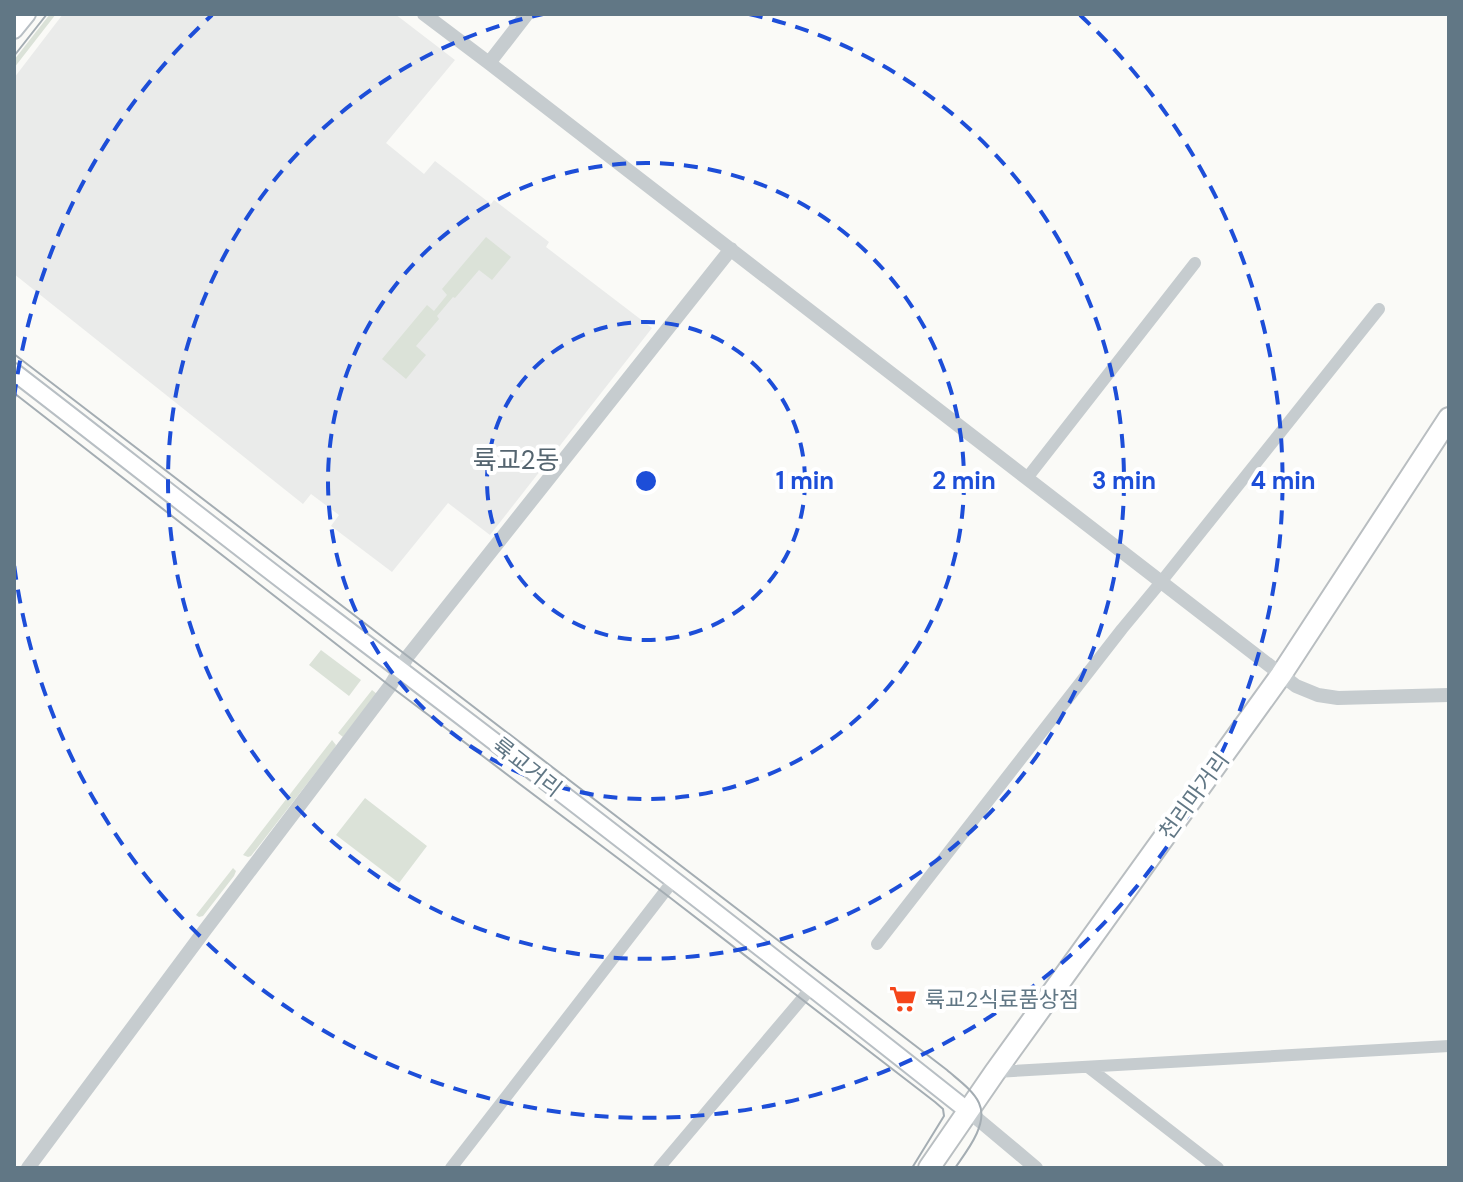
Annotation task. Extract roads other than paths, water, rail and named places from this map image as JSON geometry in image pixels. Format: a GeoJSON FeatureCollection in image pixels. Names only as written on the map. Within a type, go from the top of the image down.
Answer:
{"type":"FeatureCollection","features":[{"type":"Feature","properties":{"kind":"highway","name":"천리마거리"},"geometry":{"type":"LineString","coordinates":[[929,1168],[1281,675],[1449,418]]}},
{"type":"Feature","properties":{"kind":"main road"},"geometry":{"type":"LineString","coordinates":[[14,30],[27,14]]}},
{"type":"Feature","properties":{"kind":"main road","name":"륙교거리"},"geometry":{"type":"LineString","coordinates":[[14,372],[400,667],[968,1111]]}},
{"type":"Feature","properties":{"kind":"street"},"geometry":{"type":"LineString","coordinates":[[424,14],[1281,675],[1306,691],[1328,697],[1449,695]]}},
{"type":"Feature","properties":{"kind":"street"},"geometry":{"type":"LineString","coordinates":[[489,63],[527,14]]}},
{"type":"Feature","properties":{"kind":"street"},"geometry":{"type":"LineString","coordinates":[[28,1168],[390,686],[400,667],[731,249]]}},
{"type":"Feature","properties":{"kind":"street"},"geometry":{"type":"LineString","coordinates":[[1027,478],[1195,263]]}},
{"type":"Feature","properties":{"kind":"street"},"geometry":{"type":"LineString","coordinates":[[877,944],[1122,629],[1379,309]]}},
{"type":"Feature","properties":{"kind":"street"},"geometry":{"type":"LineString","coordinates":[[451,1168],[673,881]]}},
{"type":"Feature","properties":{"kind":"street"},"geometry":{"type":"LineString","coordinates":[[659,1168],[812,987]]}},
{"type":"Feature","properties":{"kind":"street"},"geometry":{"type":"LineString","coordinates":[[995,1072],[1449,1046]]}},
{"type":"Feature","properties":{"kind":"street"},"geometry":{"type":"LineString","coordinates":[[1088,1067],[1218,1168]]}},
{"type":"Feature","properties":{"kind":"street","name":"륙교거리"},"geometry":{"type":"LineString","coordinates":[[968,1111],[1036,1168]]}},
{"type":"Feature","properties":{"kind":"tram line"},"geometry":{"type":"LineString","coordinates":[[14,56],[47,14]]}},
{"type":"Feature","properties":{"kind":"tram line"},"geometry":{"type":"LineString","coordinates":[[14,354],[960,1081],[979,1103],[981,1120],[975,1137],[955,1168]]}},
{"type":"Feature","properties":{"kind":"tram line"},"geometry":{"type":"LineString","coordinates":[[14,393],[390,686],[935,1102],[943,1109],[944,1116],[912,1168]]}},
{"type":"Feature","properties":{"kind":"place","name":"륙교2식료품상점"},"geometry":{"type":"Point","coordinates":[903,999]}},
{"type":"Feature","properties":{"kind":"district","name":"륙교2동"},"geometry":{"type":"Point","coordinates":[516,460]}}]}
